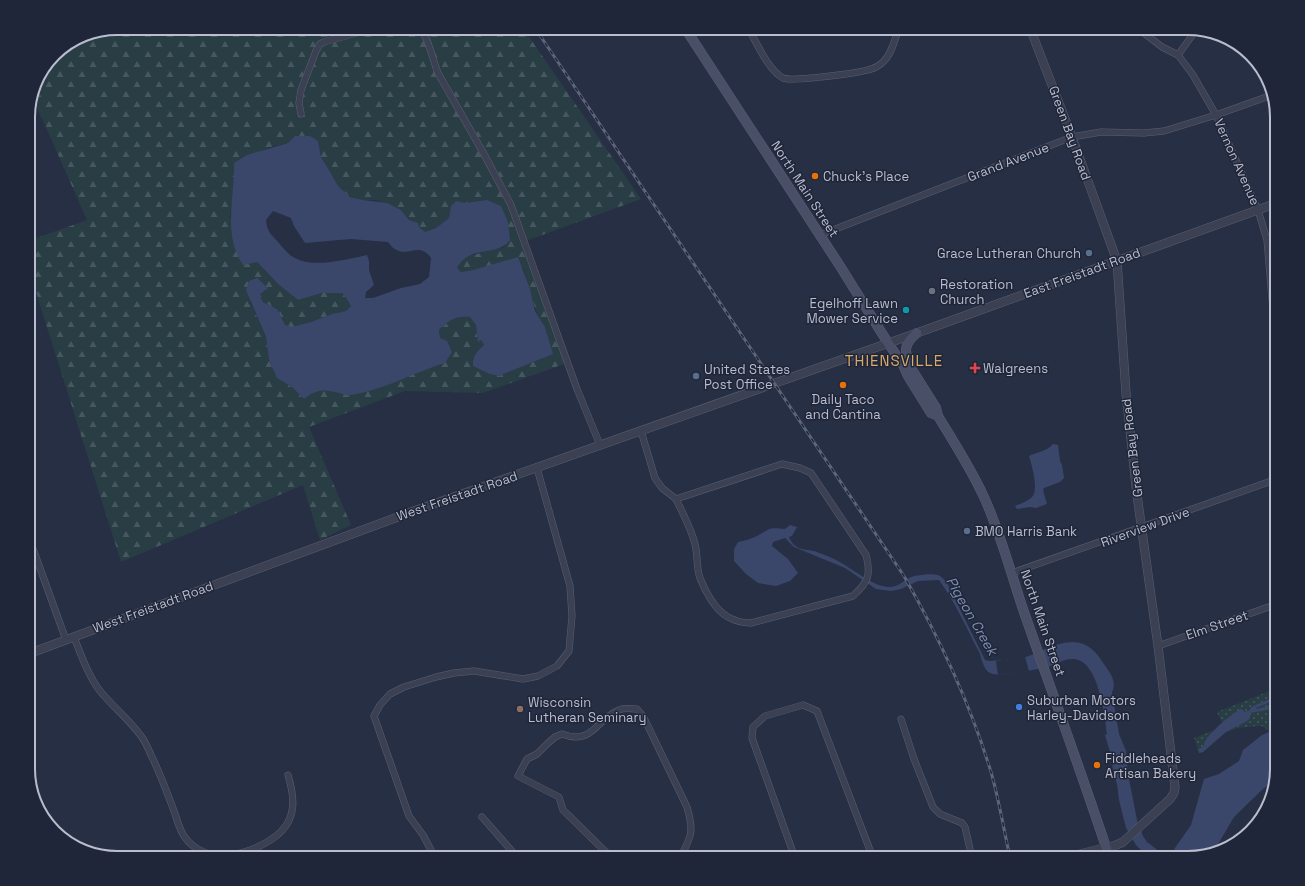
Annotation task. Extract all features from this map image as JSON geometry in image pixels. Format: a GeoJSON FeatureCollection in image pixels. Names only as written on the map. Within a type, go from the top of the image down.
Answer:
{"type":"FeatureCollection","features":[{"type":"Feature","properties":{"kind":"main road","name":"North Main Street"},"geometry":{"type":"LineString","coordinates":[[689,35],[820,235],[903,365],[908,376],[931,413],[938,416]]}},
{"type":"Feature","properties":{"kind":"main road"},"geometry":{"type":"LineString","coordinates":[[914,373],[907,357],[906,348],[907,342],[917,333]]}},
{"type":"Feature","properties":{"kind":"main road","name":"North Main Street"},"geometry":{"type":"LineString","coordinates":[[903,365],[914,373],[936,408],[938,416],[969,466],[983,495],[1012,573],[1107,851]]}},
{"type":"Feature","properties":{"kind":"street"},"geometry":{"type":"LineString","coordinates":[[301,114],[299,103],[301,90],[320,44],[349,35]]}},
{"type":"Feature","properties":{"kind":"street"},"geometry":{"type":"LineString","coordinates":[[425,35],[432,60],[438,73],[511,205],[577,389],[600,445]]}},
{"type":"Feature","properties":{"kind":"street"},"geometry":{"type":"LineString","coordinates":[[752,35],[774,72],[784,79],[850,73],[870,69],[883,62],[890,52],[896,35]]}},
{"type":"Feature","properties":{"kind":"street","name":"Green Bay Road"},"geometry":{"type":"LineString","coordinates":[[1033,35],[1072,137],[1116,261],[1126,393],[1175,790],[1170,799],[1120,844],[1091,851]]}},
{"type":"Feature","properties":{"kind":"street","name":"Vernon Avenue"},"geometry":{"type":"LineString","coordinates":[[1147,35],[1162,47],[1178,55],[1194,75],[1216,115],[1258,210],[1267,240],[1270,275]]}},
{"type":"Feature","properties":{"kind":"street"},"geometry":{"type":"LineString","coordinates":[[1178,55],[1192,35]]}},
{"type":"Feature","properties":{"kind":"street","name":"Grand Avenue"},"geometry":{"type":"LineString","coordinates":[[820,235],[1072,137],[1101,132],[1144,133],[1164,131],[1216,115],[1267,97]]}},
{"type":"Feature","properties":{"kind":"street","name":"East Freistadt Road"},"geometry":{"type":"LineString","coordinates":[[888,343],[1270,206]]}},
{"type":"Feature","properties":{"kind":"street","name":"West Freistadt Road"},"geometry":{"type":"LineString","coordinates":[[35,651],[414,511],[888,343]]}},
{"type":"Feature","properties":{"kind":"street"},"geometry":{"type":"LineString","coordinates":[[641,431],[655,478],[662,488],[676,499],[692,533],[696,546],[697,564],[700,578],[716,607],[727,617],[742,622],[751,623],[854,596],[862,588],[868,577],[869,567],[866,555],[811,472],[782,464],[676,499]]}},
{"type":"Feature","properties":{"kind":"street"},"geometry":{"type":"LineString","coordinates":[[431,851],[423,835],[408,816],[374,716],[380,705],[390,694],[404,687],[436,677],[474,671],[523,679],[538,676],[557,666],[569,651],[572,616],[570,586],[537,468]]}},
{"type":"Feature","properties":{"kind":"street","name":"Riverview Drive"},"geometry":{"type":"LineString","coordinates":[[1012,573],[1270,482]]}},
{"type":"Feature","properties":{"kind":"street"},"geometry":{"type":"LineString","coordinates":[[35,554],[66,640]]}},
{"type":"Feature","properties":{"kind":"street","name":"Elm Street"},"geometry":{"type":"LineString","coordinates":[[1158,646],[1270,606]]}},
{"type":"Feature","properties":{"kind":"street"},"geometry":{"type":"LineString","coordinates":[[74,636],[84,664],[100,691],[126,718],[141,736],[146,745],[158,767],[183,835],[196,848],[202,851]]}},
{"type":"Feature","properties":{"kind":"street"},"geometry":{"type":"LineString","coordinates":[[792,851],[752,738],[753,728],[765,716],[803,705],[817,711],[870,851]]}},
{"type":"Feature","properties":{"kind":"street"},"geometry":{"type":"LineString","coordinates":[[605,851],[563,810],[559,797],[518,776],[526,759],[537,754],[555,737],[562,734],[569,737],[586,735],[619,709],[637,709],[643,716],[687,807],[690,820],[690,839],[684,851]]}},
{"type":"Feature","properties":{"kind":"street"},"geometry":{"type":"LineString","coordinates":[[901,719],[914,759],[933,807],[940,814],[962,823],[965,827],[970,851]]}},
{"type":"Feature","properties":{"kind":"street"},"geometry":{"type":"LineString","coordinates":[[247,851],[262,845],[280,833],[288,822],[292,813],[294,801],[293,791],[288,775]]}},
{"type":"Feature","properties":{"kind":"street"},"geometry":{"type":"LineString","coordinates":[[482,817],[512,851]]}},
{"type":"Feature","properties":{"kind":"green space"},"geometry":{"type":"Polygon","coordinates":[[[117,35],[528,35],[641,199],[523,242],[567,363],[483,393],[405,391],[309,427],[351,525],[320,540],[303,485],[121,562],[35,289],[35,239],[87,220],[36,105],[39,90],[43,81],[55,63],[63,55],[90,39],[117,35]],[[295,136],[288,143],[271,147],[234,163],[234,189],[230,217],[257,262],[278,284],[298,300],[322,293],[342,293],[351,306],[346,311],[332,314],[292,328],[285,325],[277,309],[263,302],[259,295],[267,288],[250,301],[266,337],[269,360],[277,378],[292,387],[304,399],[315,391],[325,389],[349,395],[378,388],[424,369],[445,363],[439,330],[450,321],[461,317],[470,317],[476,325],[478,341],[481,340],[484,345],[476,352],[472,360],[499,376],[553,354],[545,327],[536,311],[523,268],[492,265],[461,272],[457,268],[462,260],[468,256],[505,247],[487,200],[465,203],[456,201],[451,206],[449,218],[436,228],[425,232],[419,227],[418,223],[409,220],[401,210],[376,200],[363,200],[350,197],[338,186],[321,157],[318,141],[302,136],[295,136]]]}},
{"type":"Feature","properties":{"kind":"green space"},"geometry":{"type":"Polygon","coordinates":[[[1270,691],[1270,732],[1262,726],[1242,727],[1235,729],[1223,734],[1203,752],[1199,753],[1194,738],[1217,729],[1222,722],[1217,712],[1270,691]]]}},
{"type":"Feature","properties":{"kind":"water"},"geometry":{"type":"Polygon","coordinates":[[[295,136],[310,136],[318,141],[321,157],[338,186],[350,197],[387,203],[401,210],[409,220],[418,223],[419,227],[425,232],[436,228],[449,218],[451,206],[456,201],[465,203],[487,200],[501,206],[508,222],[510,240],[498,249],[476,253],[469,256],[462,261],[457,268],[461,272],[473,270],[518,257],[530,289],[535,311],[545,327],[553,354],[499,376],[490,374],[473,366],[473,359],[479,349],[484,345],[481,340],[478,342],[476,325],[470,317],[460,317],[450,321],[439,330],[440,338],[447,341],[452,352],[445,363],[374,390],[350,395],[320,391],[313,393],[304,399],[292,387],[277,378],[269,360],[266,337],[246,290],[249,281],[257,278],[268,288],[259,295],[263,302],[277,309],[285,325],[292,327],[346,311],[351,306],[342,293],[322,293],[298,300],[278,284],[257,262],[243,265],[237,253],[231,228],[234,163],[247,155],[288,143],[295,136]],[[273,211],[266,220],[270,233],[294,258],[304,262],[322,263],[367,255],[369,270],[374,285],[366,292],[365,298],[373,298],[401,288],[420,284],[429,277],[431,258],[427,253],[418,250],[404,252],[400,251],[393,248],[388,242],[351,239],[305,243],[294,226],[291,218],[273,211]]]}},
{"type":"Feature","properties":{"kind":"water"},"geometry":{"type":"Polygon","coordinates":[[[1053,444],[1058,445],[1064,478],[1060,482],[1044,488],[1043,490],[1047,504],[1036,508],[1030,507],[1017,509],[1015,506],[1028,500],[1034,494],[1035,484],[1029,456],[1045,450],[1053,444]]]}},
{"type":"Feature","properties":{"kind":"water","name":"Pigeon Creek"},"geometry":{"type":"Polygon","coordinates":[[[790,525],[797,527],[792,536],[789,537],[796,547],[814,551],[832,558],[868,580],[881,586],[891,587],[900,584],[911,577],[920,575],[932,574],[940,576],[947,583],[985,660],[989,661],[1026,657],[1069,642],[1087,646],[1095,652],[1110,673],[1114,682],[1112,692],[1119,734],[1126,751],[1128,774],[1137,820],[1147,842],[1159,851],[1142,851],[1136,845],[1126,828],[1105,735],[1107,734],[1106,725],[1099,689],[1089,668],[1082,661],[1070,659],[1035,670],[1002,674],[990,673],[984,667],[979,652],[960,615],[939,580],[918,581],[901,589],[891,591],[876,589],[845,568],[794,547],[785,538],[773,542],[772,546],[788,559],[798,573],[790,581],[776,586],[758,583],[746,574],[734,561],[734,549],[738,542],[757,536],[769,529],[785,529],[790,525]]]}},
{"type":"Feature","properties":{"kind":"water"},"geometry":{"type":"Polygon","coordinates":[[[1270,699],[1270,702],[1256,708],[1270,705],[1270,709],[1250,713],[1250,718],[1247,721],[1226,732],[1203,752],[1199,753],[1199,749],[1204,746],[1208,737],[1218,726],[1241,709],[1245,712],[1250,710],[1251,707],[1270,699]]]}},
{"type":"Feature","properties":{"kind":"water"},"geometry":{"type":"Polygon","coordinates":[[[1270,731],[1270,775],[1268,785],[1234,817],[1217,846],[1199,850],[1174,851],[1191,825],[1204,779],[1219,774],[1239,761],[1243,750],[1262,735],[1270,731]]]}},
{"type":"Feature","properties":{"kind":"pier"},"geometry":{"type":"Polygon","coordinates":[[[1025,657],[1029,671],[998,675],[996,661],[1025,657]]]}},
{"type":"Feature","properties":{"kind":"railway"},"geometry":{"type":"LineString","coordinates":[[540,35],[904,576],[942,648],[974,721],[994,783],[1009,851]]}},
{"type":"Feature","properties":{"kind":"place","name":"Chuck's Place"},"geometry":{"type":"Point","coordinates":[815,176]}},
{"type":"Feature","properties":{"kind":"place","name":"Grace Lutheran Church"},"geometry":{"type":"Point","coordinates":[1089,253]}},
{"type":"Feature","properties":{"kind":"place","name":"Restoration Church"},"geometry":{"type":"Point","coordinates":[932,291]}},
{"type":"Feature","properties":{"kind":"place","name":"Egelhoff Lawn Mower Service"},"geometry":{"type":"Point","coordinates":[906,310]}},
{"type":"Feature","properties":{"kind":"place","name":"Walgreens"},"geometry":{"type":"Point","coordinates":[975,368]}},
{"type":"Feature","properties":{"kind":"place","name":"United States Post Office"},"geometry":{"type":"Point","coordinates":[696,376]}},
{"type":"Feature","properties":{"kind":"place","name":"Daily Taco and Cantina"},"geometry":{"type":"Point","coordinates":[843,385]}},
{"type":"Feature","properties":{"kind":"place","name":"BMO Harris Bank"},"geometry":{"type":"Point","coordinates":[967,531]}},
{"type":"Feature","properties":{"kind":"place","name":"Suburban Motors Harley-Davidson"},"geometry":{"type":"Point","coordinates":[1019,707]}},
{"type":"Feature","properties":{"kind":"place","name":"Wisconsin Lutheran Seminary"},"geometry":{"type":"Point","coordinates":[520,709]}},
{"type":"Feature","properties":{"kind":"place","name":"Fiddleheads Artisan Bakery"},"geometry":{"type":"Point","coordinates":[1097,765]}},
{"type":"Feature","properties":{"kind":"district","name":"THIENSVILLE"},"geometry":{"type":"Point","coordinates":[894,360]}}]}
